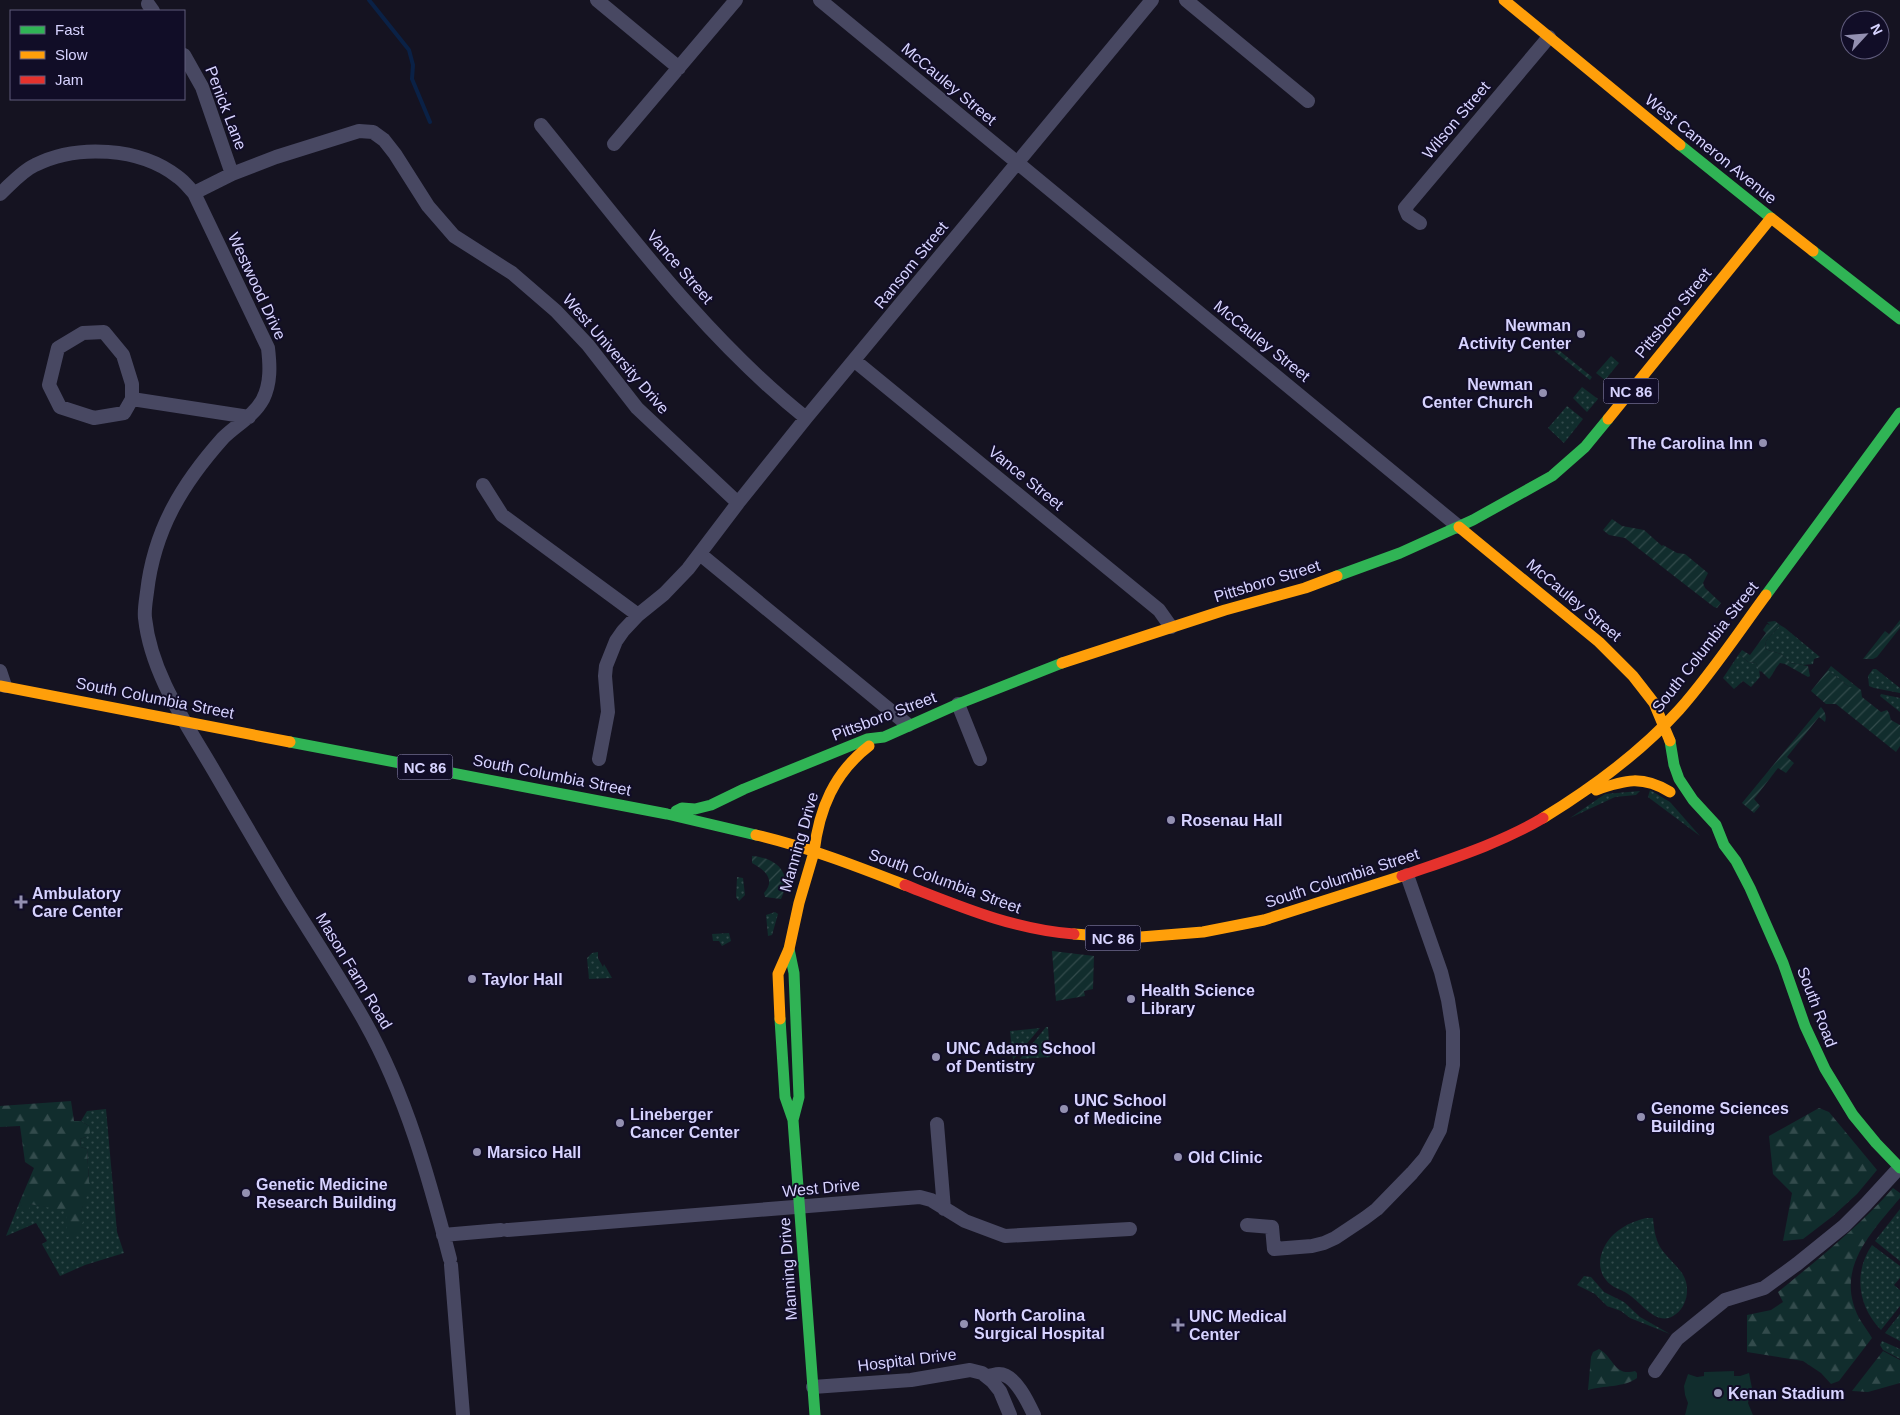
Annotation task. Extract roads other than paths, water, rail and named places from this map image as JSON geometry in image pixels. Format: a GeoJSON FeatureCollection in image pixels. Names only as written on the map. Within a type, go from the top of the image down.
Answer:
{"type":"FeatureCollection","features":[{"type":"Feature","properties":{"kind":"main road","name":"West Cameron Avenue"},"geometry":{"type":"LineString","coordinates":[[1504,0],[1548,38],[1900,319]]}},
{"type":"Feature","properties":{"kind":"main road","name":"Pittsboro Street"},"geometry":{"type":"LineString","coordinates":[[667,814],[682,808],[711,805],[744,789],[867,739],[884,737],[958,704],[1078,657],[1313,585],[1400,553],[1459,527],[1552,476],[1585,447],[1772,218]]}},
{"type":"Feature","properties":{"kind":"main road","name":"South Columbia Street"},"geometry":{"type":"LineString","coordinates":[[2,686],[667,814],[763,836],[814,852],[976,913],[1052,933],[1108,938],[1174,936],[1246,924],[1407,875],[1501,840],[1555,812],[1579,796],[1626,760],[1664,725],[1702,682],[1900,414]]}},
{"type":"Feature","properties":{"kind":"main road","name":"McCauley Street"},"geometry":{"type":"LineString","coordinates":[[1459,527],[1592,636],[1618,660],[1654,703],[1664,725]]}},
{"type":"Feature","properties":{"kind":"main road"},"geometry":{"type":"LineString","coordinates":[[1660,751],[1664,725]]}},
{"type":"Feature","properties":{"kind":"main road","name":"South Road"},"geometry":{"type":"LineString","coordinates":[[1664,725],[1671,742],[1674,765],[1679,779],[1693,800],[1716,825],[1724,844],[1739,867],[1762,913],[1783,963],[1805,1026],[1825,1069],[1853,1114],[1876,1143],[1900,1168]]}},
{"type":"Feature","properties":{"kind":"main road","name":"Manning Drive"},"geometry":{"type":"LineString","coordinates":[[816,1415],[793,1120],[785,1098],[778,974],[789,949],[799,903],[814,852],[815,833],[837,776],[858,753],[884,737]]}},
{"type":"Feature","properties":{"kind":"main road"},"geometry":{"type":"LineString","coordinates":[[1663,773],[1670,792],[1678,802]]}},
{"type":"Feature","properties":{"kind":"main road"},"geometry":{"type":"LineString","coordinates":[[1579,796],[1624,780],[1636,779],[1654,783],[1670,792]]}},
{"type":"Feature","properties":{"kind":"main road","name":"South Road"},"geometry":{"type":"LineString","coordinates":[[1707,834],[1724,844]]}},
{"type":"Feature","properties":{"kind":"main road","name":"Manning Drive"},"geometry":{"type":"LineString","coordinates":[[789,949],[794,973],[799,1097],[793,1120]]}},
{"type":"Feature","properties":{"kind":"street"},"geometry":{"type":"LineString","coordinates":[[597,0],[679,68]]}},
{"type":"Feature","properties":{"kind":"street"},"geometry":{"type":"LineString","coordinates":[[614,144],[736,0]]}},
{"type":"Feature","properties":{"kind":"street","name":"McCauley Street"},"geometry":{"type":"LineString","coordinates":[[820,0],[1459,527]]}},
{"type":"Feature","properties":{"kind":"street","name":"Ransom Street"},"geometry":{"type":"LineString","coordinates":[[599,759],[608,712],[606,666],[622,631],[664,594],[700,554],[806,418],[1152,0]]}},
{"type":"Feature","properties":{"kind":"street"},"geometry":{"type":"LineString","coordinates":[[1186,0],[1308,101]]}},
{"type":"Feature","properties":{"kind":"street","name":"Wilson Street"},"geometry":{"type":"LineString","coordinates":[[1420,223],[1408,215],[1405,208],[1548,38]]}},
{"type":"Feature","properties":{"kind":"street","name":"Penick Lane"},"geometry":{"type":"LineString","coordinates":[[185,57],[202,87],[232,174]]}},
{"type":"Feature","properties":{"kind":"street","name":"Vance Street"},"geometry":{"type":"LineString","coordinates":[[541,125],[705,324],[771,389],[806,418]]}},
{"type":"Feature","properties":{"kind":"street","name":"West University Drive"},"geometry":{"type":"LineString","coordinates":[[194,193],[232,174],[276,157],[359,131],[374,132],[384,140],[395,154],[428,206],[454,236],[512,273],[556,311],[588,345],[637,408],[738,503]]}},
{"type":"Feature","properties":{"kind":"street","name":"Westwood Drive"},"geometry":{"type":"LineString","coordinates":[[0,194],[34,166],[55,157],[77,152],[107,151],[134,156],[158,165],[178,176],[194,193],[268,348],[269,382],[262,400],[248,417],[227,434],[205,458],[182,490],[164,525],[150,564],[145,616],[154,662],[183,720]]}},
{"type":"Feature","properties":{"kind":"street"},"geometry":{"type":"LineString","coordinates":[[104,332],[123,355],[132,384],[132,398],[124,413],[94,418],[60,406],[49,386],[58,348],[83,333],[104,332]]}},
{"type":"Feature","properties":{"kind":"street","name":"Vance Street"},"geometry":{"type":"LineString","coordinates":[[855,361],[1159,610],[1171,627]]}},
{"type":"Feature","properties":{"kind":"street"},"geometry":{"type":"LineString","coordinates":[[132,398],[248,417]]}},
{"type":"Feature","properties":{"kind":"street"},"geometry":{"type":"LineString","coordinates":[[483,485],[502,515],[638,615]]}},
{"type":"Feature","properties":{"kind":"street"},"geometry":{"type":"LineString","coordinates":[[700,554],[908,726]]}},
{"type":"Feature","properties":{"kind":"street"},"geometry":{"type":"LineString","coordinates":[[0,671],[2,686]]}},
{"type":"Feature","properties":{"kind":"street"},"geometry":{"type":"LineString","coordinates":[[958,704],[980,759]]}},
{"type":"Feature","properties":{"kind":"street","name":"Mason Farm Road"},"geometry":{"type":"LineString","coordinates":[[183,720],[264,858],[364,1020],[387,1062],[416,1141],[450,1262],[463,1415]]}},
{"type":"Feature","properties":{"kind":"street"},"geometry":{"type":"LineString","coordinates":[[1247,1225],[1272,1227],[1274,1249],[1312,1246],[1335,1238],[1377,1209],[1399,1188],[1425,1158],[1440,1130],[1453,1065],[1452,1023],[1441,972],[1407,875]]}},
{"type":"Feature","properties":{"kind":"street"},"geometry":{"type":"LineString","coordinates":[[937,1124],[944,1209]]}},
{"type":"Feature","properties":{"kind":"street"},"geometry":{"type":"LineString","coordinates":[[1655,1371],[1677,1339],[1725,1300],[1764,1288],[1777,1279],[1844,1226],[1900,1168]]}},
{"type":"Feature","properties":{"kind":"street","name":"West Drive"},"geometry":{"type":"LineString","coordinates":[[443,1235],[920,1197],[931,1200],[966,1221],[1005,1236],[1130,1229]]}},
{"type":"Feature","properties":{"kind":"street","name":"Hospital Drive"},"geometry":{"type":"LineString","coordinates":[[813,1387],[911,1380],[970,1370],[987,1376],[1001,1374],[1010,1378],[1025,1395],[1034,1415]]}},
{"type":"Feature","properties":{"kind":"street"},"geometry":{"type":"LineString","coordinates":[[987,1376],[1000,1392],[1010,1415]]}},
{"type":"Feature","properties":{"kind":"waterway"},"geometry":{"type":"LineString","coordinates":[[369,0],[409,50],[413,65],[412,79],[430,122]]}},
{"type":"Feature","properties":{"kind":"place","name":"Newman Activity Center"},"geometry":{"type":"Point","coordinates":[1581,334]}},
{"type":"Feature","properties":{"kind":"place","name":"Newman Center Church"},"geometry":{"type":"Point","coordinates":[1543,393]}},
{"type":"Feature","properties":{"kind":"place","name":"The Carolina Inn"},"geometry":{"type":"Point","coordinates":[1763,443]}},
{"type":"Feature","properties":{"kind":"place","name":"Rosenau Hall"},"geometry":{"type":"Point","coordinates":[1171,820]}},
{"type":"Feature","properties":{"kind":"place","name":"Ambulatory Care Center"},"geometry":{"type":"Point","coordinates":[21,902]}},
{"type":"Feature","properties":{"kind":"place","name":"Taylor Hall"},"geometry":{"type":"Point","coordinates":[472,979]}},
{"type":"Feature","properties":{"kind":"place","name":"Health Science Library"},"geometry":{"type":"Point","coordinates":[1131,999]}},
{"type":"Feature","properties":{"kind":"place","name":"UNC Adams School of Dentistry"},"geometry":{"type":"Point","coordinates":[936,1057]}},
{"type":"Feature","properties":{"kind":"place","name":"UNC School of Medicine"},"geometry":{"type":"Point","coordinates":[1064,1109]}},
{"type":"Feature","properties":{"kind":"place","name":"Genome Sciences Building"},"geometry":{"type":"Point","coordinates":[1641,1117]}},
{"type":"Feature","properties":{"kind":"place","name":"Lineberger Cancer Center"},"geometry":{"type":"Point","coordinates":[620,1123]}},
{"type":"Feature","properties":{"kind":"place","name":"Marsico Hall"},"geometry":{"type":"Point","coordinates":[477,1152]}},
{"type":"Feature","properties":{"kind":"place","name":"Old Clinic"},"geometry":{"type":"Point","coordinates":[1178,1157]}},
{"type":"Feature","properties":{"kind":"place","name":"Genetic Medicine Research Building"},"geometry":{"type":"Point","coordinates":[246,1193]}},
{"type":"Feature","properties":{"kind":"place","name":"North Carolina Surgical Hospital"},"geometry":{"type":"Point","coordinates":[964,1324]}},
{"type":"Feature","properties":{"kind":"place","name":"UNC Medical Center"},"geometry":{"type":"Point","coordinates":[1178,1325]}},
{"type":"Feature","properties":{"kind":"place","name":"Kenan Stadium"},"geometry":{"type":"Point","coordinates":[1718,1393]}}]}
